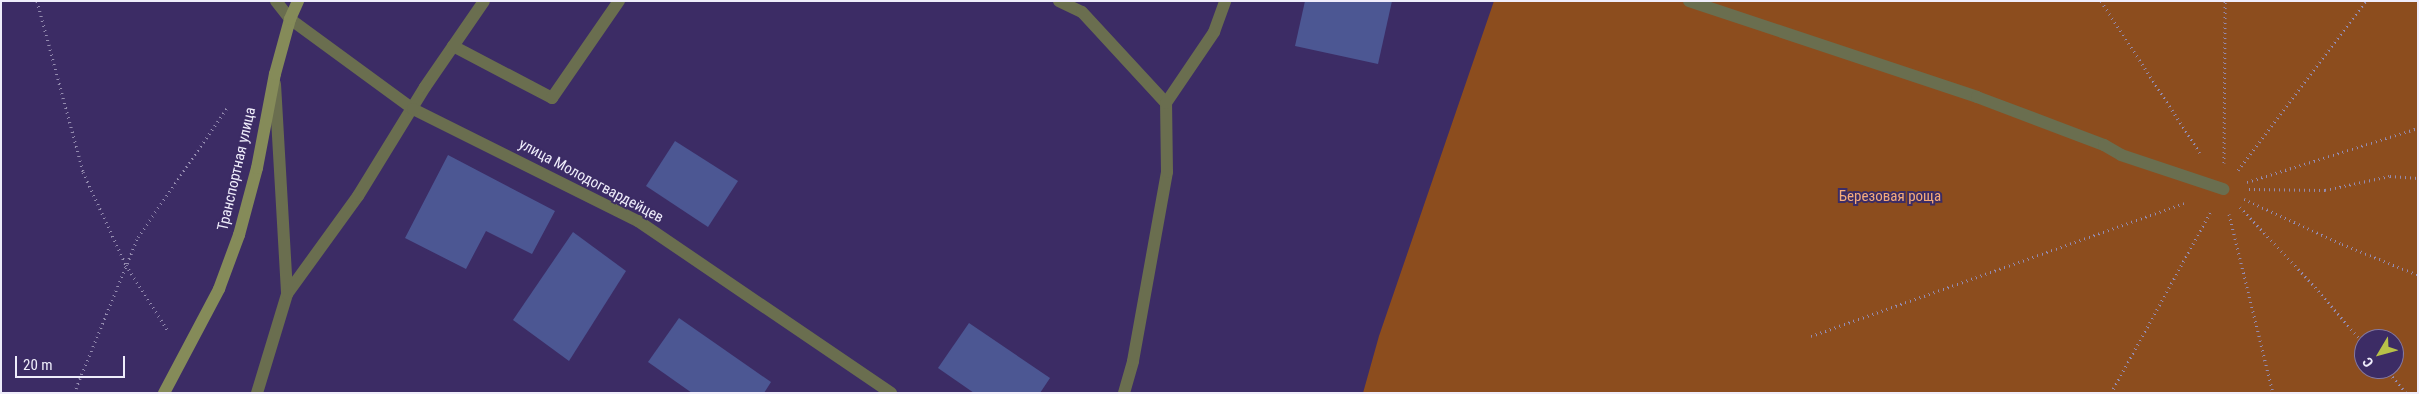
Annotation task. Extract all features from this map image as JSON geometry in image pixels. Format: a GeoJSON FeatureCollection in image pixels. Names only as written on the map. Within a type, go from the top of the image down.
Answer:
{"type":"FeatureCollection","features":[{"type":"Feature","properties":{"kind":"main road","name":"Транспортная улица"},"geometry":{"type":"LineString","coordinates":[[164,393],[219,289],[239,235],[257,168],[275,74],[290,19],[298,1]]}},
{"type":"Feature","properties":{"kind":"street","name":"улица Молодогвардейцев"},"geometry":{"type":"LineString","coordinates":[[276,1],[290,19],[413,109],[638,220],[891,393]]}},
{"type":"Feature","properties":{"kind":"street"},"geometry":{"type":"LineString","coordinates":[[257,393],[287,294],[358,196],[425,87],[484,1]]}},
{"type":"Feature","properties":{"kind":"street"},"geometry":{"type":"LineString","coordinates":[[453,46],[552,98],[619,1]]}},
{"type":"Feature","properties":{"kind":"street"},"geometry":{"type":"LineString","coordinates":[[1059,1],[1082,12],[1166,103]]}},
{"type":"Feature","properties":{"kind":"street"},"geometry":{"type":"LineString","coordinates":[[1124,393],[1133,362],[1167,172],[1166,103],[1214,32],[1225,1]]}},
{"type":"Feature","properties":{"kind":"street"},"geometry":{"type":"LineString","coordinates":[[1689,1],[1977,97],[2104,145],[2121,155],[2223,189]]}},
{"type":"Feature","properties":{"kind":"street"},"geometry":{"type":"LineString","coordinates":[[275,74],[287,294]]}},
{"type":"Feature","properties":{"kind":"path"},"geometry":{"type":"LineString","coordinates":[[37,1],[83,172],[126,265],[184,357]]}},
{"type":"Feature","properties":{"kind":"path"},"geometry":{"type":"LineString","coordinates":[[2101,1],[2223,189],[2315,287],[2354,332]]}},
{"type":"Feature","properties":{"kind":"path"},"geometry":{"type":"LineString","coordinates":[[2225,1],[2223,189],[2273,393]]}},
{"type":"Feature","properties":{"kind":"path"},"geometry":{"type":"LineString","coordinates":[[2111,393],[2223,189],[2366,1]]}},
{"type":"Feature","properties":{"kind":"path"},"geometry":{"type":"LineString","coordinates":[[74,393],[138,237],[227,108]]}},
{"type":"Feature","properties":{"kind":"path"},"geometry":{"type":"LineString","coordinates":[[1811,336],[2223,189],[2418,128]]}},
{"type":"Feature","properties":{"kind":"path"},"geometry":{"type":"LineString","coordinates":[[2223,189],[2325,190],[2390,176],[2418,178]]}},
{"type":"Feature","properties":{"kind":"path"},"geometry":{"type":"LineString","coordinates":[[2223,189],[2342,244],[2418,275]]}},
{"type":"Feature","properties":{"kind":"path"},"geometry":{"type":"LineString","coordinates":[[2394,379],[2406,393]]}},
{"type":"Feature","properties":{"kind":"green space","name":"Березовая роща"},"geometry":{"type":"Polygon","coordinates":[[[1494,1],[2418,1],[2418,393],[1363,393],[1379,336],[1494,1]]]}},
{"type":"Feature","properties":{"kind":"building"},"geometry":{"type":"Polygon","coordinates":[[[1305,1],[1392,1],[1378,64],[1295,46],[1305,1]]]}},
{"type":"Feature","properties":{"kind":"building"},"geometry":{"type":"Polygon","coordinates":[[[675,141],[738,181],[708,227],[646,186],[675,141]]]}},
{"type":"Feature","properties":{"kind":"building"},"geometry":{"type":"Polygon","coordinates":[[[448,155],[555,211],[532,254],[486,231],[466,269],[405,238],[448,155]]]}},
{"type":"Feature","properties":{"kind":"building"},"geometry":{"type":"Polygon","coordinates":[[[573,232],[626,271],[569,361],[513,320],[573,232]]]}},
{"type":"Feature","properties":{"kind":"building"},"geometry":{"type":"Polygon","coordinates":[[[679,318],[771,382],[764,393],[692,393],[648,362],[679,318]]]}},
{"type":"Feature","properties":{"kind":"building"},"geometry":{"type":"Polygon","coordinates":[[[969,323],[1050,378],[1040,393],[974,393],[938,368],[969,323]]]}}]}
